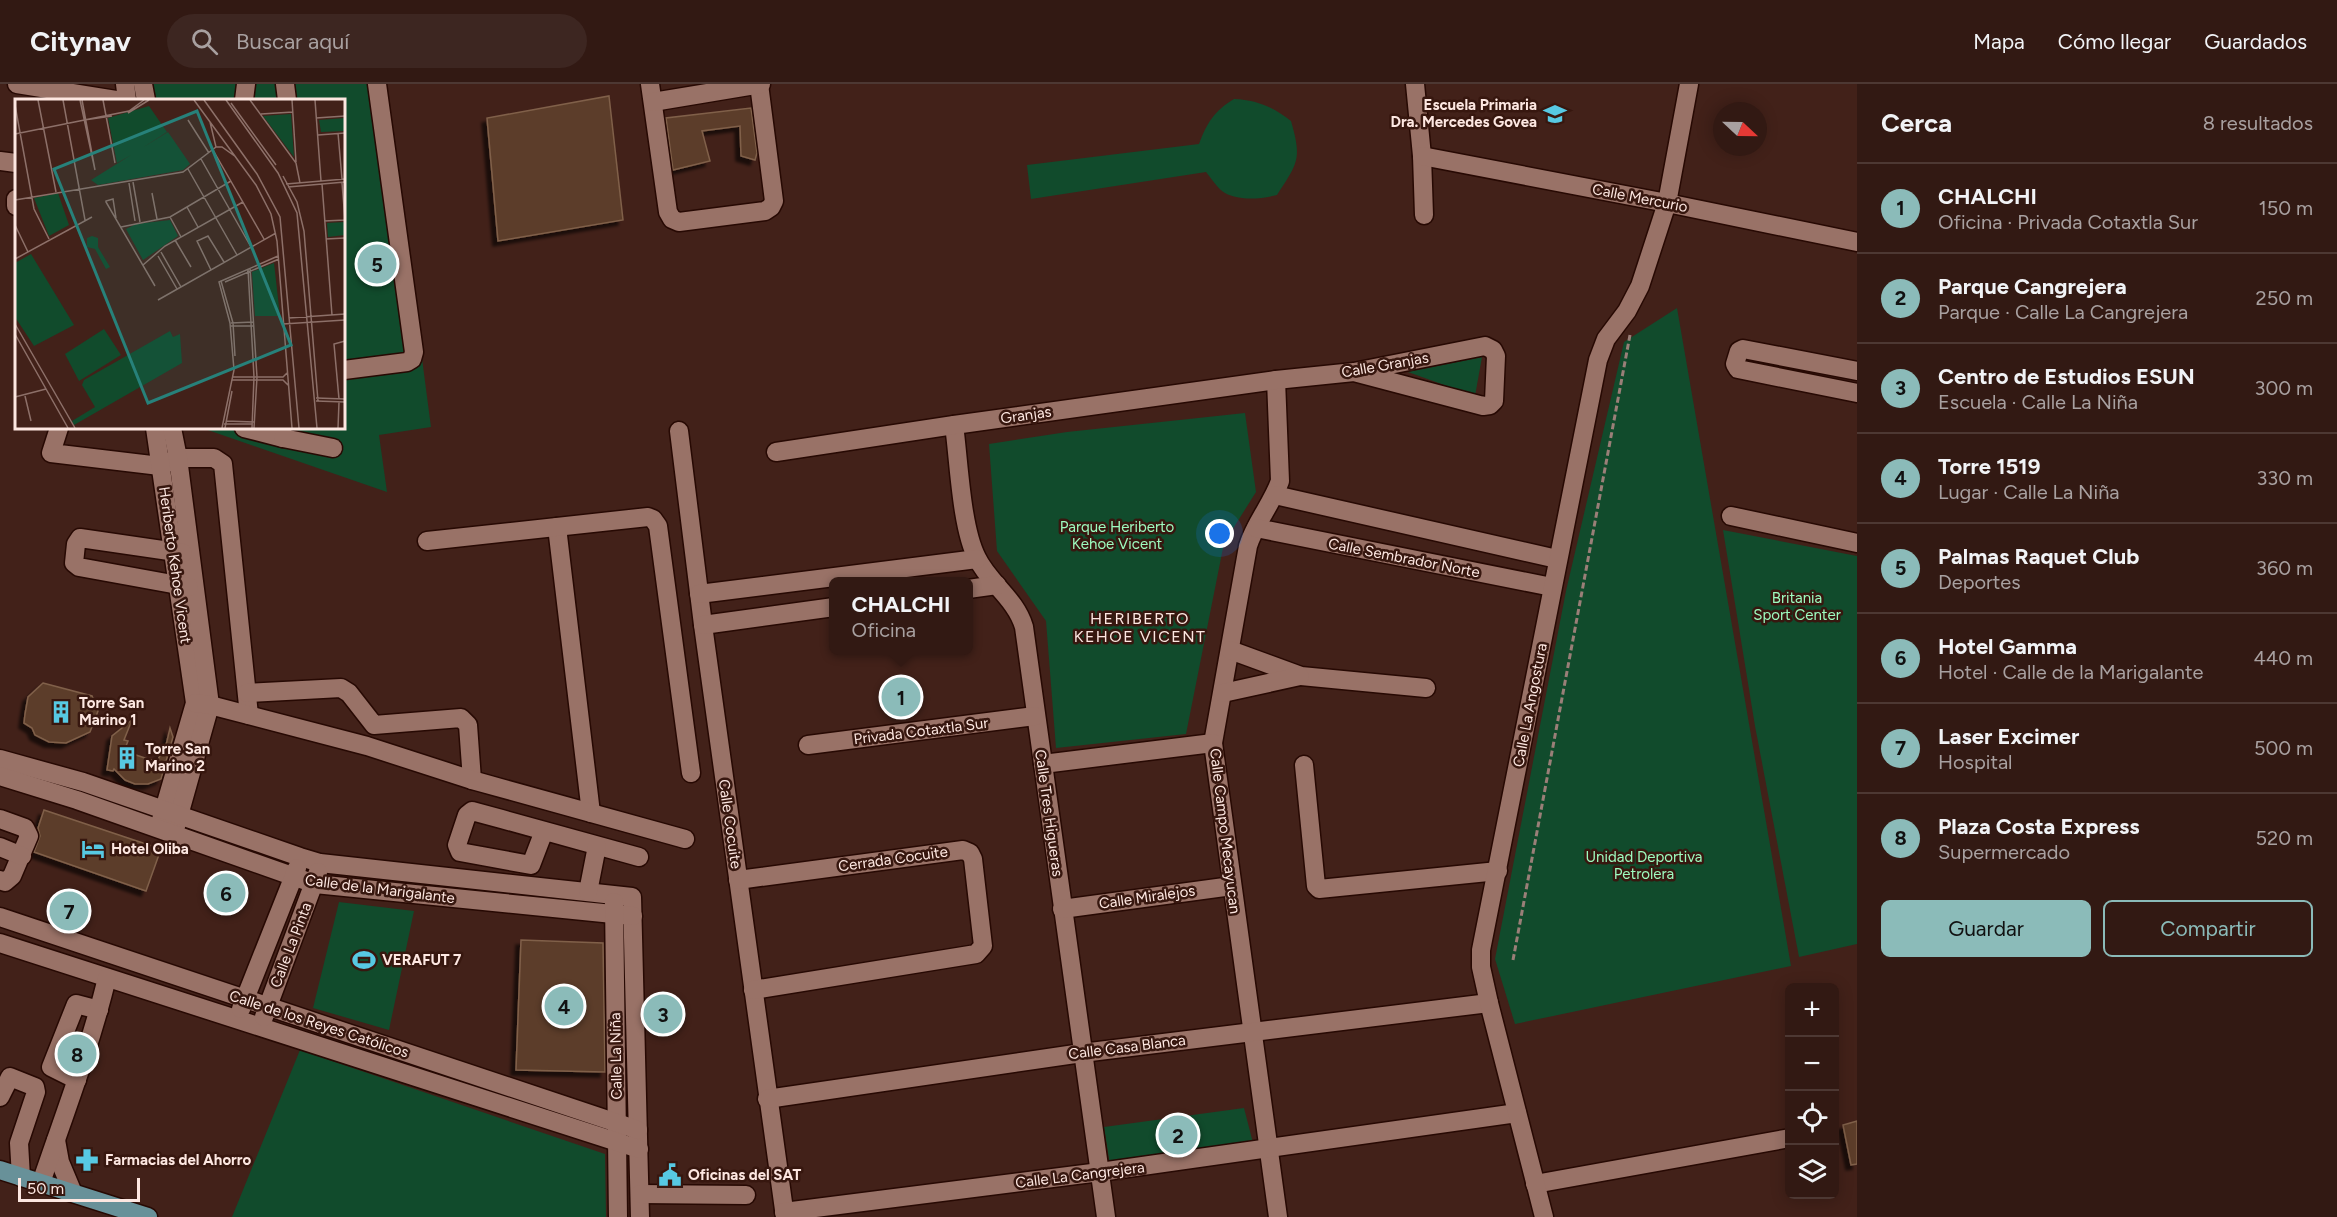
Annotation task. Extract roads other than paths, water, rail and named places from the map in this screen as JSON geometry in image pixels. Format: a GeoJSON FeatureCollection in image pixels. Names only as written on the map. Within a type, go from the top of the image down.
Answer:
{"type":"FeatureCollection","features":[{"type":"Feature","properties":{"kind":"main road"},"geometry":{"type":"LineString","coordinates":[[0,1170],[148,1217]]}},
{"type":"Feature","properties":{"kind":"street"},"geometry":{"type":"LineString","coordinates":[[16,84],[109,96]]}},
{"type":"Feature","properties":{"kind":"street"},"geometry":{"type":"LineString","coordinates":[[125,84],[127,99]]}},
{"type":"Feature","properties":{"kind":"street"},"geometry":{"type":"LineString","coordinates":[[144,84],[146,99]]}},
{"type":"Feature","properties":{"kind":"street"},"geometry":{"type":"LineString","coordinates":[[244,99],[246,84]]}},
{"type":"Feature","properties":{"kind":"street"},"geometry":{"type":"LineString","coordinates":[[285,84],[287,99]]}},
{"type":"Feature","properties":{"kind":"street"},"geometry":{"type":"LineString","coordinates":[[345,370],[407,362],[412,359],[414,352],[377,84]]}},
{"type":"Feature","properties":{"kind":"street"},"geometry":{"type":"LineString","coordinates":[[650,84],[652,102],[668,212],[672,219],[679,222],[765,211],[771,207],[774,201],[760,84],[652,102]]}},
{"type":"Feature","properties":{"kind":"street"},"geometry":{"type":"LineString","coordinates":[[1414,84],[1422,156],[1424,215]]}},
{"type":"Feature","properties":{"kind":"street","name":"Calle La Angostura"},"geometry":{"type":"LineString","coordinates":[[1544,1217],[1489,1003],[1480,959],[1557,559],[1601,350],[1634,299],[1666,202],[1689,84]]}},
{"type":"Feature","properties":{"kind":"street","name":"Calle Mercurio"},"geometry":{"type":"LineString","coordinates":[[1422,156],[1666,202],[1857,242]]}},
{"type":"Feature","properties":{"kind":"street"},"geometry":{"type":"LineString","coordinates":[[0,161],[15,163]]}},
{"type":"Feature","properties":{"kind":"street","name":"Calle Granjas"},"geometry":{"type":"LineString","coordinates":[[1276,381],[1354,372],[1485,346],[1493,350],[1496,356],[1494,401],[1491,405],[1483,406],[1354,372]]}},
{"type":"Feature","properties":{"kind":"street"},"geometry":{"type":"LineString","coordinates":[[1857,371],[1743,349],[1739,351],[1735,364],[1737,369],[1857,393]]}},
{"type":"Feature","properties":{"kind":"street","name":"Granjas"},"geometry":{"type":"LineString","coordinates":[[776,452],[1276,381]]}},
{"type":"Feature","properties":{"kind":"street","name":"Calle Campo Mecayucan"},"geometry":{"type":"LineString","coordinates":[[1276,381],[1281,471],[1275,495],[1248,546],[1213,742],[1278,1217]]}},
{"type":"Feature","properties":{"kind":"street","name":"Calle Tres Higueras"},"geometry":{"type":"LineString","coordinates":[[954,425],[968,531],[977,559],[1021,618],[1106,1217]]}},
{"type":"Feature","properties":{"kind":"street"},"geometry":{"type":"LineString","coordinates":[[59,429],[51,453],[160,466],[178,458],[214,458],[223,464],[249,715]]}},
{"type":"Feature","properties":{"kind":"street","name":"Heriberto Kehoe Vicent"},"geometry":{"type":"LineString","coordinates":[[161,429],[160,466],[182,553],[203,704]]}},
{"type":"Feature","properties":{"kind":"street"},"geometry":{"type":"LineString","coordinates":[[162,429],[178,458],[182,553],[80,538],[76,544],[74,563],[79,567],[186,587]]}},
{"type":"Feature","properties":{"kind":"street"},"geometry":{"type":"LineString","coordinates":[[252,429],[283,433],[333,448]]}},
{"type":"Feature","properties":{"kind":"street","name":"Calle Cocuite"},"geometry":{"type":"LineString","coordinates":[[679,431],[703,625],[784,1215]]}},
{"type":"Feature","properties":{"kind":"street","name":"Calle Sembrador Norte"},"geometry":{"type":"LineString","coordinates":[[1275,495],[1557,559]]}},
{"type":"Feature","properties":{"kind":"street"},"geometry":{"type":"LineString","coordinates":[[1731,516],[1857,543]]}},
{"type":"Feature","properties":{"kind":"street"},"geometry":{"type":"LineString","coordinates":[[427,541],[648,517],[656,522],[691,773]]}},
{"type":"Feature","properties":{"kind":"street"},"geometry":{"type":"LineString","coordinates":[[557,527],[591,813]]}},
{"type":"Feature","properties":{"kind":"street","name":"Calle Sembrador Norte"},"geometry":{"type":"LineString","coordinates":[[1256,528],[1552,587]]}},
{"type":"Feature","properties":{"kind":"street"},"geometry":{"type":"LineString","coordinates":[[1412,559],[1421,528]]}},
{"type":"Feature","properties":{"kind":"street"},"geometry":{"type":"LineString","coordinates":[[834,577],[977,559]]}},
{"type":"Feature","properties":{"kind":"street"},"geometry":{"type":"LineString","coordinates":[[699,594],[829,578]]}},
{"type":"Feature","properties":{"kind":"street"},"geometry":{"type":"LineString","coordinates":[[973,588],[997,585]]}},
{"type":"Feature","properties":{"kind":"street"},"geometry":{"type":"LineString","coordinates":[[703,625],[829,608]]}},
{"type":"Feature","properties":{"kind":"street"},"geometry":{"type":"LineString","coordinates":[[1230,650],[1301,676],[1426,688]]}},
{"type":"Feature","properties":{"kind":"street"},"geometry":{"type":"LineString","coordinates":[[1223,693],[1301,676]]}},
{"type":"Feature","properties":{"kind":"street"},"geometry":{"type":"LineString","coordinates":[[247,693],[341,688],[349,693],[374,725]]}},
{"type":"Feature","properties":{"kind":"street"},"geometry":{"type":"LineString","coordinates":[[165,831],[203,704],[367,746],[472,780],[685,839]]}},
{"type":"Feature","properties":{"kind":"street","name":"Privada Cotaxtla Sur"},"geometry":{"type":"LineString","coordinates":[[808,745],[1035,716]]}},
{"type":"Feature","properties":{"kind":"street"},"geometry":{"type":"LineString","coordinates":[[374,725],[464,719],[468,725],[472,780]]}},
{"type":"Feature","properties":{"kind":"street"},"geometry":{"type":"LineString","coordinates":[[367,746],[374,725]]}},
{"type":"Feature","properties":{"kind":"street"},"geometry":{"type":"LineString","coordinates":[[1043,764],[1213,742]]}},
{"type":"Feature","properties":{"kind":"street","name":"Calle de la Marigalante"},"geometry":{"type":"LineString","coordinates":[[0,759],[83,782],[320,863],[632,897]]}},
{"type":"Feature","properties":{"kind":"street"},"geometry":{"type":"LineString","coordinates":[[1304,765],[1316,886],[1319,889],[1498,872]]}},
{"type":"Feature","properties":{"kind":"street","name":"Calle de la Marigalante"},"geometry":{"type":"LineString","coordinates":[[0,776],[77,800],[315,884],[633,916]]}},
{"type":"Feature","properties":{"kind":"street"},"geometry":{"type":"LineString","coordinates":[[77,800],[83,782]]}},
{"type":"Feature","properties":{"kind":"street"},"geometry":{"type":"LineString","coordinates":[[544,831],[531,865],[460,852],[457,849],[467,815],[472,811],[544,831],[639,858]]}},
{"type":"Feature","properties":{"kind":"street"},"geometry":{"type":"LineString","coordinates":[[0,819],[25,828],[28,836],[22,856],[12,876],[5,882],[0,880]]}},
{"type":"Feature","properties":{"kind":"street"},"geometry":{"type":"LineString","coordinates":[[588,892],[597,846]]}},
{"type":"Feature","properties":{"kind":"street"},"geometry":{"type":"LineString","coordinates":[[0,847],[22,856]]}},
{"type":"Feature","properties":{"kind":"street","name":"Cerrada Cocuite"},"geometry":{"type":"LineString","coordinates":[[738,880],[963,850],[970,853],[973,859],[983,946],[976,954],[753,990]]}},
{"type":"Feature","properties":{"kind":"street","name":"Calle La Pinta"},"geometry":{"type":"LineString","coordinates":[[236,1020],[294,878],[300,857]]}},
{"type":"Feature","properties":{"kind":"street","name":"Calle La Pinta"},"geometry":{"type":"LineString","coordinates":[[260,1027],[315,884],[320,863]]}},
{"type":"Feature","properties":{"kind":"street","name":"Calle Miralejos"},"geometry":{"type":"LineString","coordinates":[[1062,909],[1232,886]]}},
{"type":"Feature","properties":{"kind":"street","name":"Calle La Niña"},"geometry":{"type":"LineString","coordinates":[[613,894],[618,1217]]}},
{"type":"Feature","properties":{"kind":"street","name":"Calle La Niña"},"geometry":{"type":"LineString","coordinates":[[632,897],[640,1217]]}},
{"type":"Feature","properties":{"kind":"street","name":"Calle de los Reyes Católicos"},"geometry":{"type":"LineString","coordinates":[[0,917],[638,1130]]}},
{"type":"Feature","properties":{"kind":"street","name":"Calle de los Reyes Católicos"},"geometry":{"type":"LineString","coordinates":[[0,943],[639,1149]]}},
{"type":"Feature","properties":{"kind":"street"},"geometry":{"type":"LineString","coordinates":[[41,1183],[77,1080],[107,978]]}},
{"type":"Feature","properties":{"kind":"street","name":"Calle Casa Blanca"},"geometry":{"type":"LineString","coordinates":[[767,1099],[1082,1053],[1489,1003]]}},
{"type":"Feature","properties":{"kind":"street"},"geometry":{"type":"LineString","coordinates":[[77,1080],[51,1067],[76,1004],[99,1010]]}},
{"type":"Feature","properties":{"kind":"street"},"geometry":{"type":"LineString","coordinates":[[0,1097],[10,1077],[35,1087],[36,1092],[20,1143],[21,1177]]}},
{"type":"Feature","properties":{"kind":"street","name":"Calle La Cangrejera"},"geometry":{"type":"LineString","coordinates":[[784,1215],[1517,1113]]}},
{"type":"Feature","properties":{"kind":"street"},"geometry":{"type":"LineString","coordinates":[[56,1138],[60,1162],[73,1193]]}},
{"type":"Feature","properties":{"kind":"street"},"geometry":{"type":"LineString","coordinates":[[1535,1184],[1785,1139]]}},
{"type":"Feature","properties":{"kind":"street"},"geometry":{"type":"LineString","coordinates":[[640,1194],[746,1195]]}},
{"type":"Feature","properties":{"kind":"place","name":"Escuela Primaria Dra. Mercedes Govea"},"geometry":{"type":"Point","coordinates":[1555,114]}},
{"type":"Feature","properties":{"kind":"place","name":"Palmas Raquet Club"},"geometry":{"type":"Point","coordinates":[377,264]}},
{"type":"Feature","properties":{"kind":"place","name":"CHALCHI"},"geometry":{"type":"Point","coordinates":[901,697]}},
{"type":"Feature","properties":{"kind":"place","name":"Torre San Marino 1"},"geometry":{"type":"Point","coordinates":[61,712]}},
{"type":"Feature","properties":{"kind":"place","name":"Torre San Marino 2"},"geometry":{"type":"Point","coordinates":[127,758]}},
{"type":"Feature","properties":{"kind":"place","name":"Hotel Oliba"},"geometry":{"type":"Point","coordinates":[93,849]}},
{"type":"Feature","properties":{"kind":"place","name":"Hotel Gamma"},"geometry":{"type":"Point","coordinates":[226,893]}},
{"type":"Feature","properties":{"kind":"place","name":"Laser Excimer"},"geometry":{"type":"Point","coordinates":[69,911]}},
{"type":"Feature","properties":{"kind":"place","name":"VERAFUT 7"},"geometry":{"type":"Point","coordinates":[364,960]}},
{"type":"Feature","properties":{"kind":"place","name":"Torre 1519"},"geometry":{"type":"Point","coordinates":[564,1006]}},
{"type":"Feature","properties":{"kind":"place","name":"Centro de Estudios ESUN"},"geometry":{"type":"Point","coordinates":[663,1014]}},
{"type":"Feature","properties":{"kind":"place","name":"Plaza Costa Express"},"geometry":{"type":"Point","coordinates":[77,1054]}},
{"type":"Feature","properties":{"kind":"place","name":"Parque Cangrejera"},"geometry":{"type":"Point","coordinates":[1178,1135]}},
{"type":"Feature","properties":{"kind":"place","name":"Farmacias del Ahorro"},"geometry":{"type":"Point","coordinates":[87,1160]}},
{"type":"Feature","properties":{"kind":"place","name":"Oficinas del SAT"},"geometry":{"type":"Point","coordinates":[670,1175]}},
{"type":"Feature","properties":{"kind":"district","name":"HERIBERTO KEHOE VICENT"},"geometry":{"type":"Point","coordinates":[1140,627]}},
{"type":"Feature","properties":{"kind":"park label","name":"Parque Heriberto Kehoe Vicent"},"geometry":{"type":"Point","coordinates":[1117,536]}},
{"type":"Feature","properties":{"kind":"park label","name":"Britania Sport Center"},"geometry":{"type":"Point","coordinates":[1797,606]}},
{"type":"Feature","properties":{"kind":"park label","name":"Unidad Deportiva Petrolera"},"geometry":{"type":"Point","coordinates":[1644,866]}}]}
